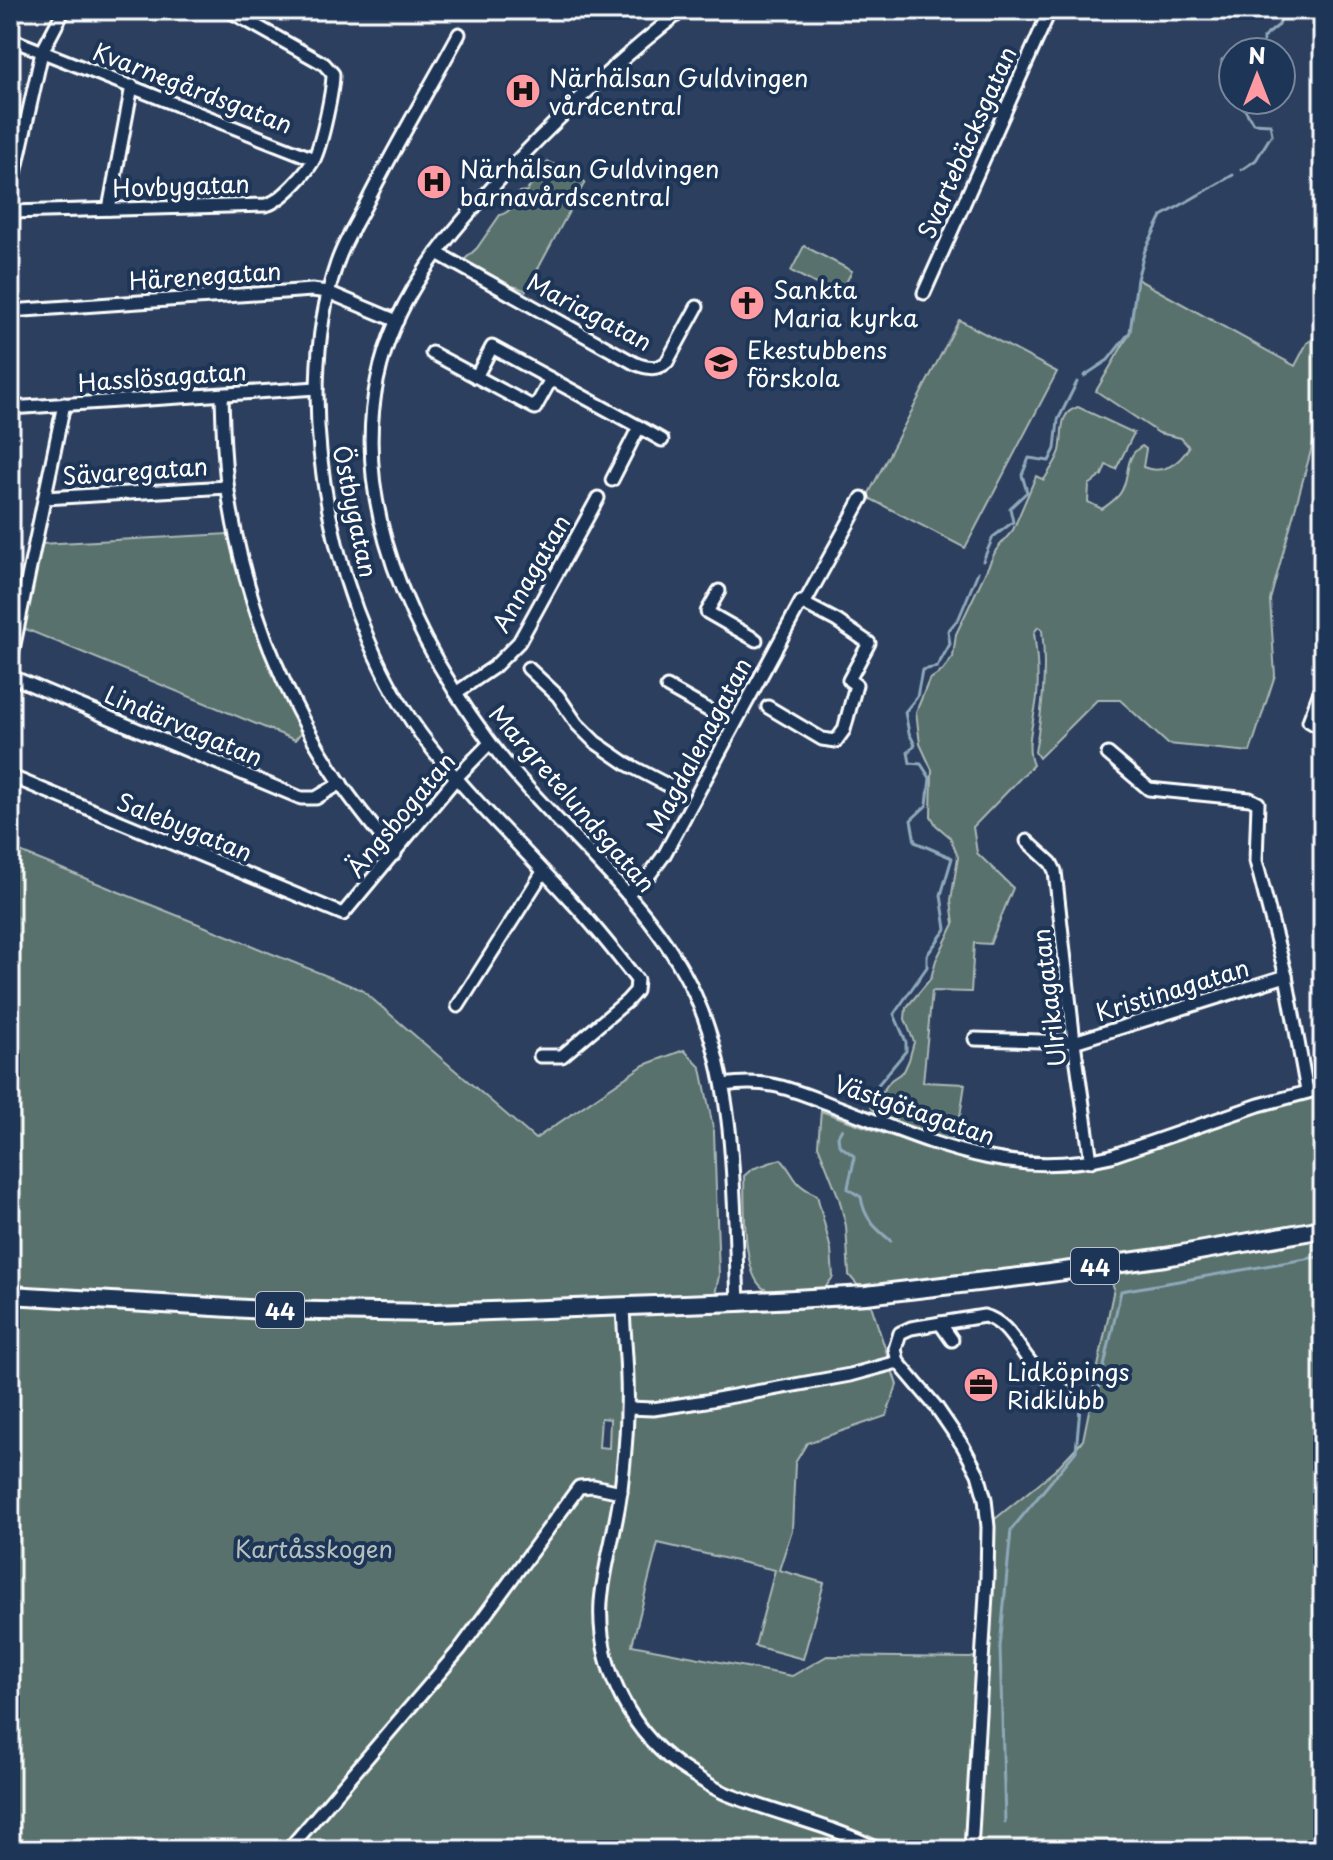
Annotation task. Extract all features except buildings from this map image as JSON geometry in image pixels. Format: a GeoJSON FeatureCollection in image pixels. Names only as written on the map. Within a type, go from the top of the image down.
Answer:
{"type":"FeatureCollection","features":[{"type":"Feature","properties":{"kind":"main road","name":"44"},"geometry":{"type":"LineString","coordinates":[[10,1295],[265,1310],[434,1313],[738,1302],[866,1295],[1028,1276],[1165,1257],[1323,1229]]}},
{"type":"Feature","properties":{"kind":"street"},"geometry":{"type":"LineString","coordinates":[[10,196],[42,52],[64,10]]}},
{"type":"Feature","properties":{"kind":"street","name":"Hovbygatan"},"geometry":{"type":"LineString","coordinates":[[10,212],[269,205],[284,193],[314,159],[333,82],[331,70],[228,10]]}},
{"type":"Feature","properties":{"kind":"street","name":"Margretelundsgatan"},"geometry":{"type":"LineString","coordinates":[[683,10],[663,19],[564,112],[473,207],[437,253],[397,321],[382,362],[374,405],[372,450],[376,497],[387,548],[427,644],[490,743],[627,894],[661,935],[684,972],[714,1043],[723,1085],[732,1171],[738,1302]]}},
{"type":"Feature","properties":{"kind":"street","name":"Svartebäcksgatan"},"geometry":{"type":"LineString","coordinates":[[924,293],[1050,10]]}},
{"type":"Feature","properties":{"kind":"street","name":"Östbygatan"},"geometry":{"type":"LineString","coordinates":[[459,34],[350,233],[337,263],[319,331],[319,440],[324,489],[347,583],[387,678],[426,742],[591,922],[637,980],[636,991],[627,1001],[562,1056],[540,1056]]}},
{"type":"Feature","properties":{"kind":"street","name":"Kvarnegårdsgatan"},"geometry":{"type":"LineString","coordinates":[[10,39],[314,159]]}},
{"type":"Feature","properties":{"kind":"street"},"geometry":{"type":"LineString","coordinates":[[109,209],[132,86]]}},
{"type":"Feature","properties":{"kind":"street","name":"Mariagatan"},"geometry":{"type":"LineString","coordinates":[[437,253],[624,358],[649,368],[667,362],[697,307]]}},
{"type":"Feature","properties":{"kind":"street","name":"Härenegatan"},"geometry":{"type":"LineString","coordinates":[[10,311],[312,290],[328,292],[397,321]]}},
{"type":"Feature","properties":{"kind":"street"},"geometry":{"type":"LineString","coordinates":[[476,377],[492,347],[662,440]]}},
{"type":"Feature","properties":{"kind":"street"},"geometry":{"type":"LineString","coordinates":[[432,353],[535,408],[551,379]]}},
{"type":"Feature","properties":{"kind":"street","name":"Hasslösagatan"},"geometry":{"type":"LineString","coordinates":[[10,408],[317,388]]}},
{"type":"Feature","properties":{"kind":"street"},"geometry":{"type":"LineString","coordinates":[[222,395],[227,487],[243,569],[263,628],[298,712],[341,783],[395,854]]}},
{"type":"Feature","properties":{"kind":"street"},"geometry":{"type":"LineString","coordinates":[[10,664],[64,404]]}},
{"type":"Feature","properties":{"kind":"street"},"geometry":{"type":"LineString","coordinates":[[612,480],[639,427]]}},
{"type":"Feature","properties":{"kind":"street","name":"Sävaregatan"},"geometry":{"type":"LineString","coordinates":[[45,498],[227,487]]}},
{"type":"Feature","properties":{"kind":"street","name":"Annagatan"},"geometry":{"type":"LineString","coordinates":[[457,692],[483,676],[515,647],[598,498]]}},
{"type":"Feature","properties":{"kind":"street","name":"Magdalenagatan"},"geometry":{"type":"LineString","coordinates":[[627,894],[650,874],[664,855],[862,498]]}},
{"type":"Feature","properties":{"kind":"street"},"geometry":{"type":"LineString","coordinates":[[719,591],[707,612],[756,640]]}},
{"type":"Feature","properties":{"kind":"street"},"geometry":{"type":"LineString","coordinates":[[768,707],[822,739],[836,741],[844,730],[856,685],[849,680],[869,643],[837,621],[800,606]]}},
{"type":"Feature","properties":{"kind":"street"},"geometry":{"type":"LineString","coordinates":[[528,668],[558,696],[577,724],[595,742],[627,764],[675,789]]}},
{"type":"Feature","properties":{"kind":"street","name":"Lindärvagatan"},"geometry":{"type":"LineString","coordinates":[[10,676],[301,798],[316,798],[341,783]]}},
{"type":"Feature","properties":{"kind":"street"},"geometry":{"type":"LineString","coordinates":[[1321,728],[1309,721],[1323,684]]}},
{"type":"Feature","properties":{"kind":"street"},"geometry":{"type":"LineString","coordinates":[[667,687],[715,714]]}},
{"type":"Feature","properties":{"kind":"street","name":"Ängsbogatan"},"geometry":{"type":"LineString","coordinates":[[343,914],[456,778],[490,743]]}},
{"type":"Feature","properties":{"kind":"street"},"geometry":{"type":"LineString","coordinates":[[1108,754],[1149,789],[1250,799],[1258,803],[1256,861],[1286,976],[1307,1091]]}},
{"type":"Feature","properties":{"kind":"street","name":"Salebygatan"},"geometry":{"type":"LineString","coordinates":[[10,776],[343,914]]}},
{"type":"Feature","properties":{"kind":"street","name":"Ulrikagatan"},"geometry":{"type":"LineString","coordinates":[[1027,841],[1051,863],[1055,871],[1091,1161]]}},
{"type":"Feature","properties":{"kind":"street"},"geometry":{"type":"LineString","coordinates":[[458,1006],[543,872]]}},
{"type":"Feature","properties":{"kind":"street","name":"Kristinagatan"},"geometry":{"type":"LineString","coordinates":[[975,1039],[1074,1042],[1286,976]]}},
{"type":"Feature","properties":{"kind":"street","name":"Västgötagatan"},"geometry":{"type":"LineString","coordinates":[[723,1085],[761,1081],[792,1089],[984,1158],[1028,1165],[1091,1161],[1323,1088]]}},
{"type":"Feature","properties":{"kind":"street"},"geometry":{"type":"LineString","coordinates":[[623,1306],[628,1408],[621,1492],[601,1602],[602,1638],[608,1668],[635,1721],[660,1750],[686,1770],[729,1795],[819,1825],[880,1850]]}},
{"type":"Feature","properties":{"kind":"street"},"geometry":{"type":"LineString","coordinates":[[971,1850],[987,1577],[985,1499],[978,1474],[963,1446],[937,1408],[898,1362],[895,1349],[900,1333],[911,1328],[984,1316],[1003,1325],[1034,1365],[1067,1393]]}},
{"type":"Feature","properties":{"kind":"street"},"geometry":{"type":"LineString","coordinates":[[940,1323],[952,1340]]}},
{"type":"Feature","properties":{"kind":"street"},"geometry":{"type":"LineString","coordinates":[[628,1408],[653,1409],[721,1398],[850,1375],[898,1362]]}},
{"type":"Feature","properties":{"kind":"street"},"geometry":{"type":"LineString","coordinates":[[288,1850],[460,1649],[579,1487],[593,1486],[621,1492]]}},
{"type":"Feature","properties":{"kind":"green space"},"geometry":{"type":"Polygon","coordinates":[[[548,161],[585,182],[526,291],[499,284],[478,274],[463,261],[477,248],[500,215],[510,209],[519,192],[527,191],[548,161]]]}},
{"type":"Feature","properties":{"kind":"green space"},"geometry":{"type":"Polygon","coordinates":[[[804,246],[852,271],[839,296],[791,271],[804,246]]]}},
{"type":"Feature","properties":{"kind":"green space"},"geometry":{"type":"Polygon","coordinates":[[[1137,279],[1295,366],[1307,343],[1323,332],[1323,407],[1270,600],[1275,675],[1250,752],[1168,744],[1120,700],[1097,700],[1039,758],[1035,752],[1042,706],[1044,661],[1042,630],[1038,627],[1034,633],[1037,697],[1030,740],[1033,765],[973,827],[977,853],[1013,888],[990,944],[974,943],[971,992],[932,991],[923,1082],[965,1084],[957,1137],[947,1139],[877,1115],[871,1107],[891,1080],[904,1071],[909,1060],[914,1042],[905,1019],[906,1008],[931,978],[936,960],[954,924],[951,900],[958,857],[950,837],[931,816],[932,770],[920,744],[916,712],[929,680],[942,671],[953,657],[956,634],[996,550],[1013,530],[1036,476],[1044,480],[1057,458],[1064,419],[1071,410],[1078,407],[1134,433],[1116,469],[1106,465],[1102,475],[1089,485],[1088,502],[1102,509],[1121,492],[1136,450],[1142,446],[1146,449],[1143,467],[1157,470],[1175,463],[1189,447],[1181,438],[1159,433],[1096,391],[1130,333],[1137,279]]]}},
{"type":"Feature","properties":{"kind":"green space"},"geometry":{"type":"Polygon","coordinates":[[[959,320],[1057,372],[965,548],[867,497],[959,320]]]}},
{"type":"Feature","properties":{"kind":"green space"},"geometry":{"type":"Polygon","coordinates":[[[229,534],[250,608],[299,724],[300,734],[295,740],[23,628],[40,544],[229,534]]]}},
{"type":"Feature","properties":{"kind":"green space","name":"Kartåsskogen"},"geometry":{"type":"Polygon","coordinates":[[[10,848],[362,990],[535,1139],[644,1065],[684,1050],[701,1068],[714,1132],[719,1276],[711,1313],[871,1305],[897,1385],[886,1416],[807,1443],[795,1463],[792,1530],[779,1570],[824,1583],[803,1659],[755,1646],[775,1570],[658,1543],[632,1645],[792,1676],[827,1656],[980,1656],[995,1519],[1054,1471],[1083,1440],[1114,1288],[1100,1256],[986,1275],[859,1287],[849,1275],[846,1226],[839,1198],[818,1145],[821,1111],[983,1163],[1014,1169],[1046,1170],[1112,1161],[1260,1110],[1323,1093],[1323,1850],[10,1850],[10,848]],[[601,1418],[599,1447],[609,1448],[610,1419],[601,1418]]]}},
{"type":"Feature","properties":{"kind":"green space"},"geometry":{"type":"Polygon","coordinates":[[[781,1159],[798,1183],[817,1195],[831,1250],[833,1277],[824,1289],[774,1292],[759,1284],[753,1272],[746,1239],[744,1176],[752,1169],[781,1159]]]}},
{"type":"Feature","properties":{"kind":"waterway"},"geometry":{"type":"LineString","coordinates":[[1265,36],[1279,25],[1283,10]]}},
{"type":"Feature","properties":{"kind":"waterway"},"geometry":{"type":"LineString","coordinates":[[1241,170],[1256,160],[1272,134],[1270,124],[1253,123],[1249,116]]}},
{"type":"Feature","properties":{"kind":"waterway"},"geometry":{"type":"LineString","coordinates":[[1084,376],[1108,360],[1130,332],[1137,279],[1145,250],[1162,216],[1233,175]]}},
{"type":"Feature","properties":{"kind":"waterway"},"geometry":{"type":"LineString","coordinates":[[983,561],[993,537],[1013,522],[1010,508],[1027,492],[1022,475],[1029,458],[1049,461],[1055,449],[1058,420],[1077,382]]}},
{"type":"Feature","properties":{"kind":"waterway"},"geometry":{"type":"LineString","coordinates":[[867,1098],[906,1051],[906,1042],[894,1014],[927,967],[927,955],[946,929],[941,895],[952,858],[915,842],[911,820],[927,805],[930,778],[921,764],[910,763],[908,752],[915,745],[905,712],[917,697],[922,670],[937,667],[950,644],[948,631],[959,618],[978,572]]}},
{"type":"Feature","properties":{"kind":"waterway"},"geometry":{"type":"LineString","coordinates":[[842,1129],[838,1136],[839,1145],[854,1156],[848,1189],[861,1197],[871,1222],[891,1241]]}},
{"type":"Feature","properties":{"kind":"waterway"},"geometry":{"type":"LineString","coordinates":[[1005,1822],[1000,1647],[1011,1530],[1076,1451],[1080,1408],[1098,1393],[1121,1291],[1323,1256]]}},
{"type":"Feature","properties":{"kind":"place","name":"Närhälsan Guldvingen vårdcentral"},"geometry":{"type":"Point","coordinates":[523,91]}},
{"type":"Feature","properties":{"kind":"place","name":"Närhälsan Guldvingen barnavårdscentral"},"geometry":{"type":"Point","coordinates":[434,182]}},
{"type":"Feature","properties":{"kind":"place","name":"Sankta Maria kyrka"},"geometry":{"type":"Point","coordinates":[747,303]}},
{"type":"Feature","properties":{"kind":"place","name":"Ekestubbens förskola"},"geometry":{"type":"Point","coordinates":[721,363]}},
{"type":"Feature","properties":{"kind":"place","name":"Lidköpings Ridklubb"},"geometry":{"type":"Point","coordinates":[981,1385]}}]}
